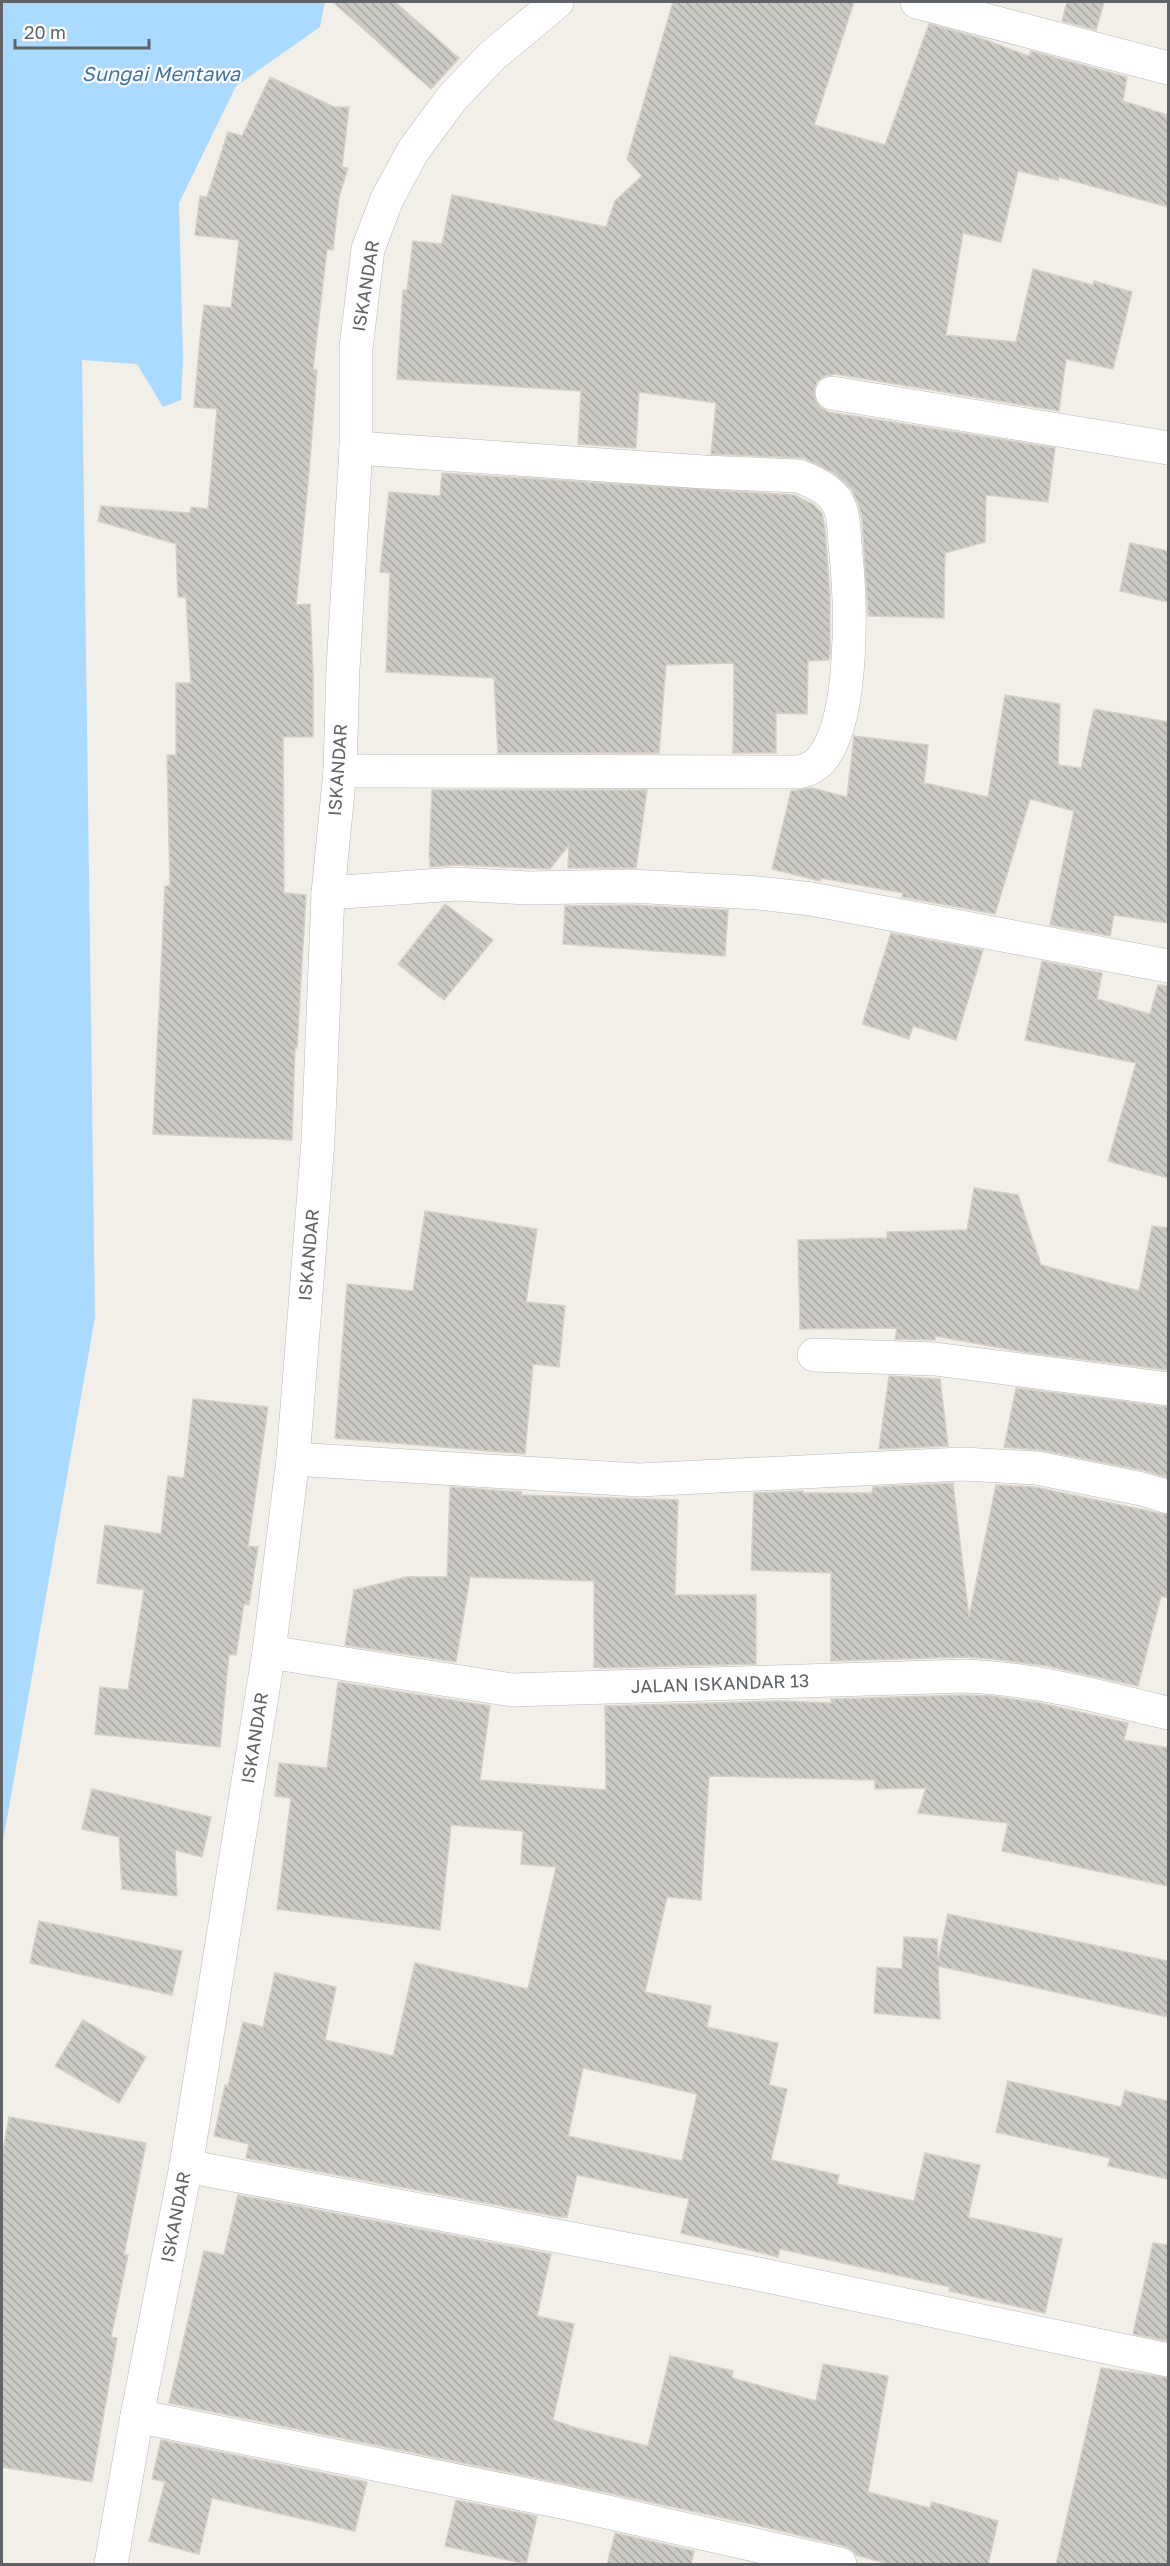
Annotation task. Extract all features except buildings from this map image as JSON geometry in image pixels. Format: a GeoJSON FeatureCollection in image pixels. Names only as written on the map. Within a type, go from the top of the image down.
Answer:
{"type":"FeatureCollection","features":[{"type":"Feature","properties":{"kind":"street","name":"ISKANDAR"},"geometry":{"type":"LineString","coordinates":[[111,2565],[137,2416],[186,2166],[270,1652],[293,1459],[318,1141],[328,893],[340,771],[343,669],[356,448],[356,348],[368,249],[387,200],[413,151],[452,98],[492,56],[557,2]]}},
{"type":"Feature","properties":{"kind":"street"},"geometry":{"type":"LineString","coordinates":[[917,2],[1168,68]]}},
{"type":"Feature","properties":{"kind":"street"},"geometry":{"type":"LineString","coordinates":[[832,393],[1168,448]]}},
{"type":"Feature","properties":{"kind":"street"},"geometry":{"type":"LineString","coordinates":[[340,771],[798,772],[810,770],[824,756],[837,729],[849,643],[849,574],[843,522],[837,501],[810,480],[798,476],[704,472],[356,448]]}},
{"type":"Feature","properties":{"kind":"street"},"geometry":{"type":"LineString","coordinates":[[328,893],[456,884],[528,888],[631,886],[759,893],[811,899],[1168,966]]}},
{"type":"Feature","properties":{"kind":"street"},"geometry":{"type":"LineString","coordinates":[[814,1355],[946,1360],[1168,1389]]}},
{"type":"Feature","properties":{"kind":"street"},"geometry":{"type":"LineString","coordinates":[[293,1459],[639,1480],[962,1464],[1037,1468],[1142,1489],[1168,1497]]}},
{"type":"Feature","properties":{"kind":"street","name":"JALAN ISKANDAR 13"},"geometry":{"type":"LineString","coordinates":[[270,1652],[512,1690],[966,1676],[1009,1678],[1047,1684],[1168,1713]]}},
{"type":"Feature","properties":{"kind":"street"},"geometry":{"type":"LineString","coordinates":[[186,2166],[655,2254],[1168,2360]]}},
{"type":"Feature","properties":{"kind":"street"},"geometry":{"type":"LineString","coordinates":[[137,2416],[567,2503],[840,2565]]}},
{"type":"Feature","properties":{"kind":"water","name":"Sungai Mentawa"},"geometry":{"type":"Polygon","coordinates":[[[2,2],[325,2],[320,27],[236,86],[179,203],[183,360],[181,400],[163,407],[137,364],[82,360],[95,1317],[2,1847],[2,2]]]}}]}
